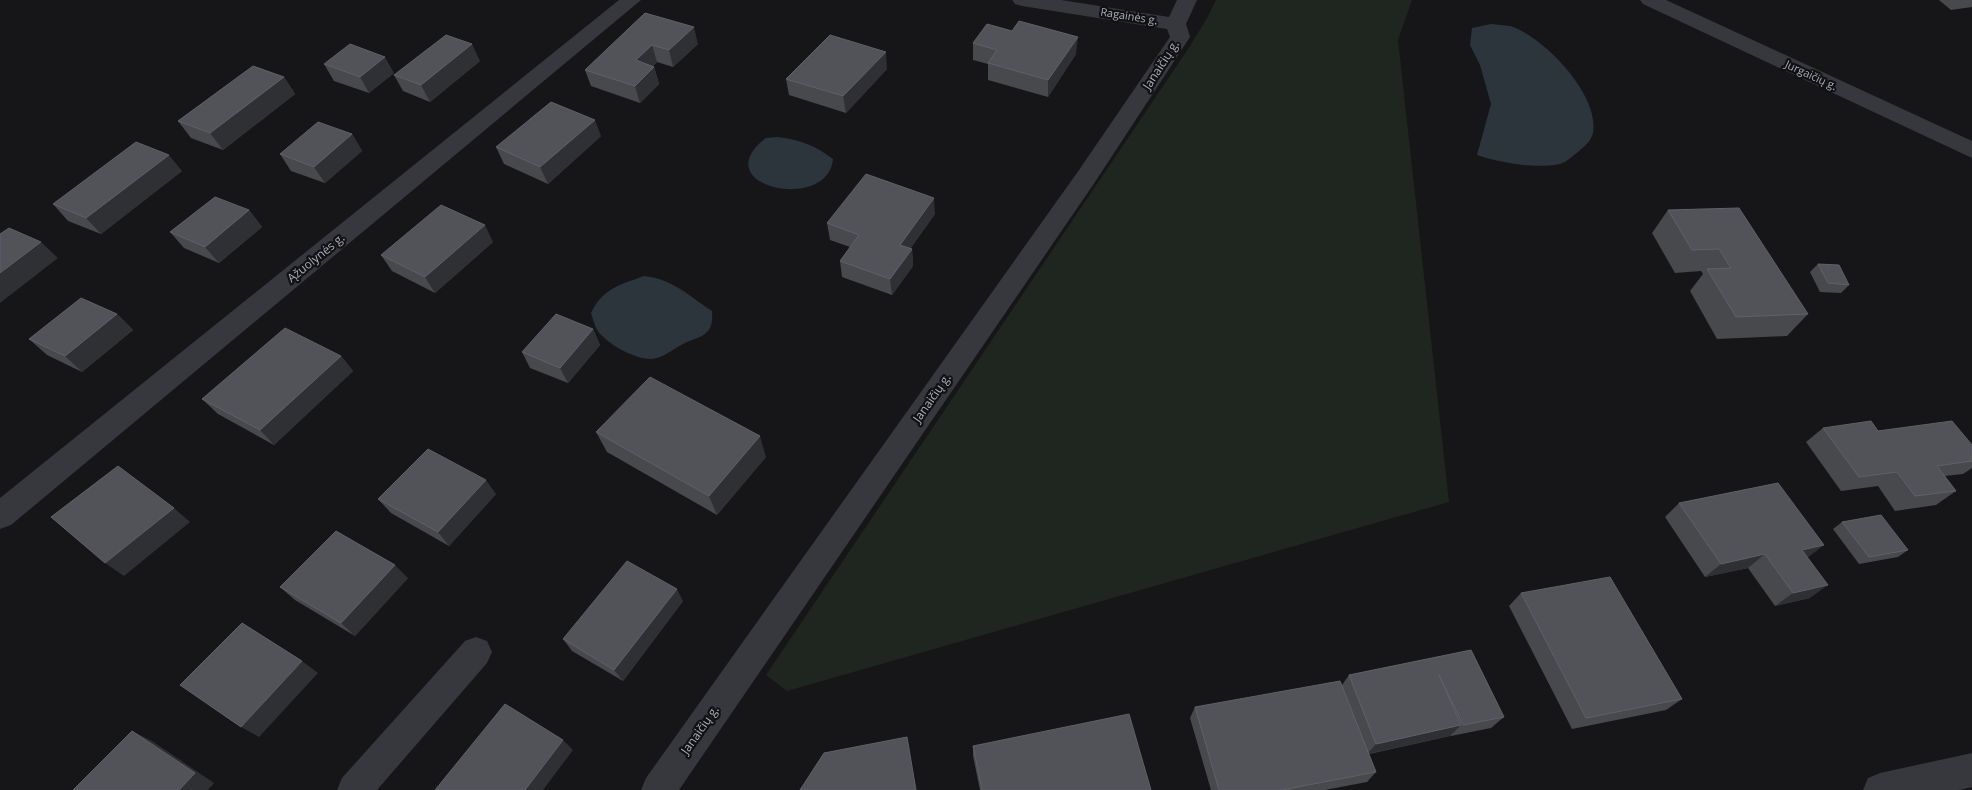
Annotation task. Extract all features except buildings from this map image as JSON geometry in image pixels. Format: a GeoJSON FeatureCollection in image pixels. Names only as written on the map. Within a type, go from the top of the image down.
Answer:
{"type":"FeatureCollection","features":[{"type":"Feature","properties":{"kind":"street","name":"Ąžuolynės g."},"geometry":{"type":"LineString","coordinates":[[0,516],[631,0]]}},
{"type":"Feature","properties":{"kind":"street","name":"Ragainės g."},"geometry":{"type":"LineString","coordinates":[[1022,0],[1182,12]]}},
{"type":"Feature","properties":{"kind":"street","name":"Jurgaičių g."},"geometry":{"type":"LineString","coordinates":[[1650,0],[1972,150]]}},
{"type":"Feature","properties":{"kind":"street","name":"Janaičių g."},"geometry":{"type":"LineString","coordinates":[[658,790],[1076,193],[1180,37],[1182,12]]}},
{"type":"Feature","properties":{"kind":"street"},"geometry":{"type":"LineString","coordinates":[[354,790],[476,652]]}},
{"type":"Feature","properties":{"kind":"street"},"geometry":{"type":"LineString","coordinates":[[1880,790],[1972,770]]}},
{"type":"Feature","properties":{"kind":"shaded area"},"geometry":{"type":"Polygon","coordinates":[[[1216,0],[1412,0],[1398,40],[1449,502],[787,691],[766,675],[1190,46],[1216,0]]]}},
{"type":"Feature","properties":{"kind":"shaded area"},"geometry":{"type":"Polygon","coordinates":[[[1491,24],[1510,26],[1538,42],[1553,54],[1579,85],[1588,102],[1593,118],[1593,133],[1586,145],[1565,162],[1540,166],[1507,163],[1477,155],[1491,104],[1480,65],[1470,45],[1472,28],[1491,24]]]}},
{"type":"Feature","properties":{"kind":"shaded area"},"geometry":{"type":"Polygon","coordinates":[[[766,138],[793,139],[807,144],[833,159],[826,176],[812,186],[793,189],[774,187],[758,180],[749,169],[751,155],[766,138]]]}},
{"type":"Feature","properties":{"kind":"shaded area"},"geometry":{"type":"Polygon","coordinates":[[[644,276],[672,284],[712,311],[711,326],[705,334],[664,355],[652,359],[645,359],[630,354],[602,336],[594,323],[591,313],[596,305],[613,288],[644,276]]]}}]}
